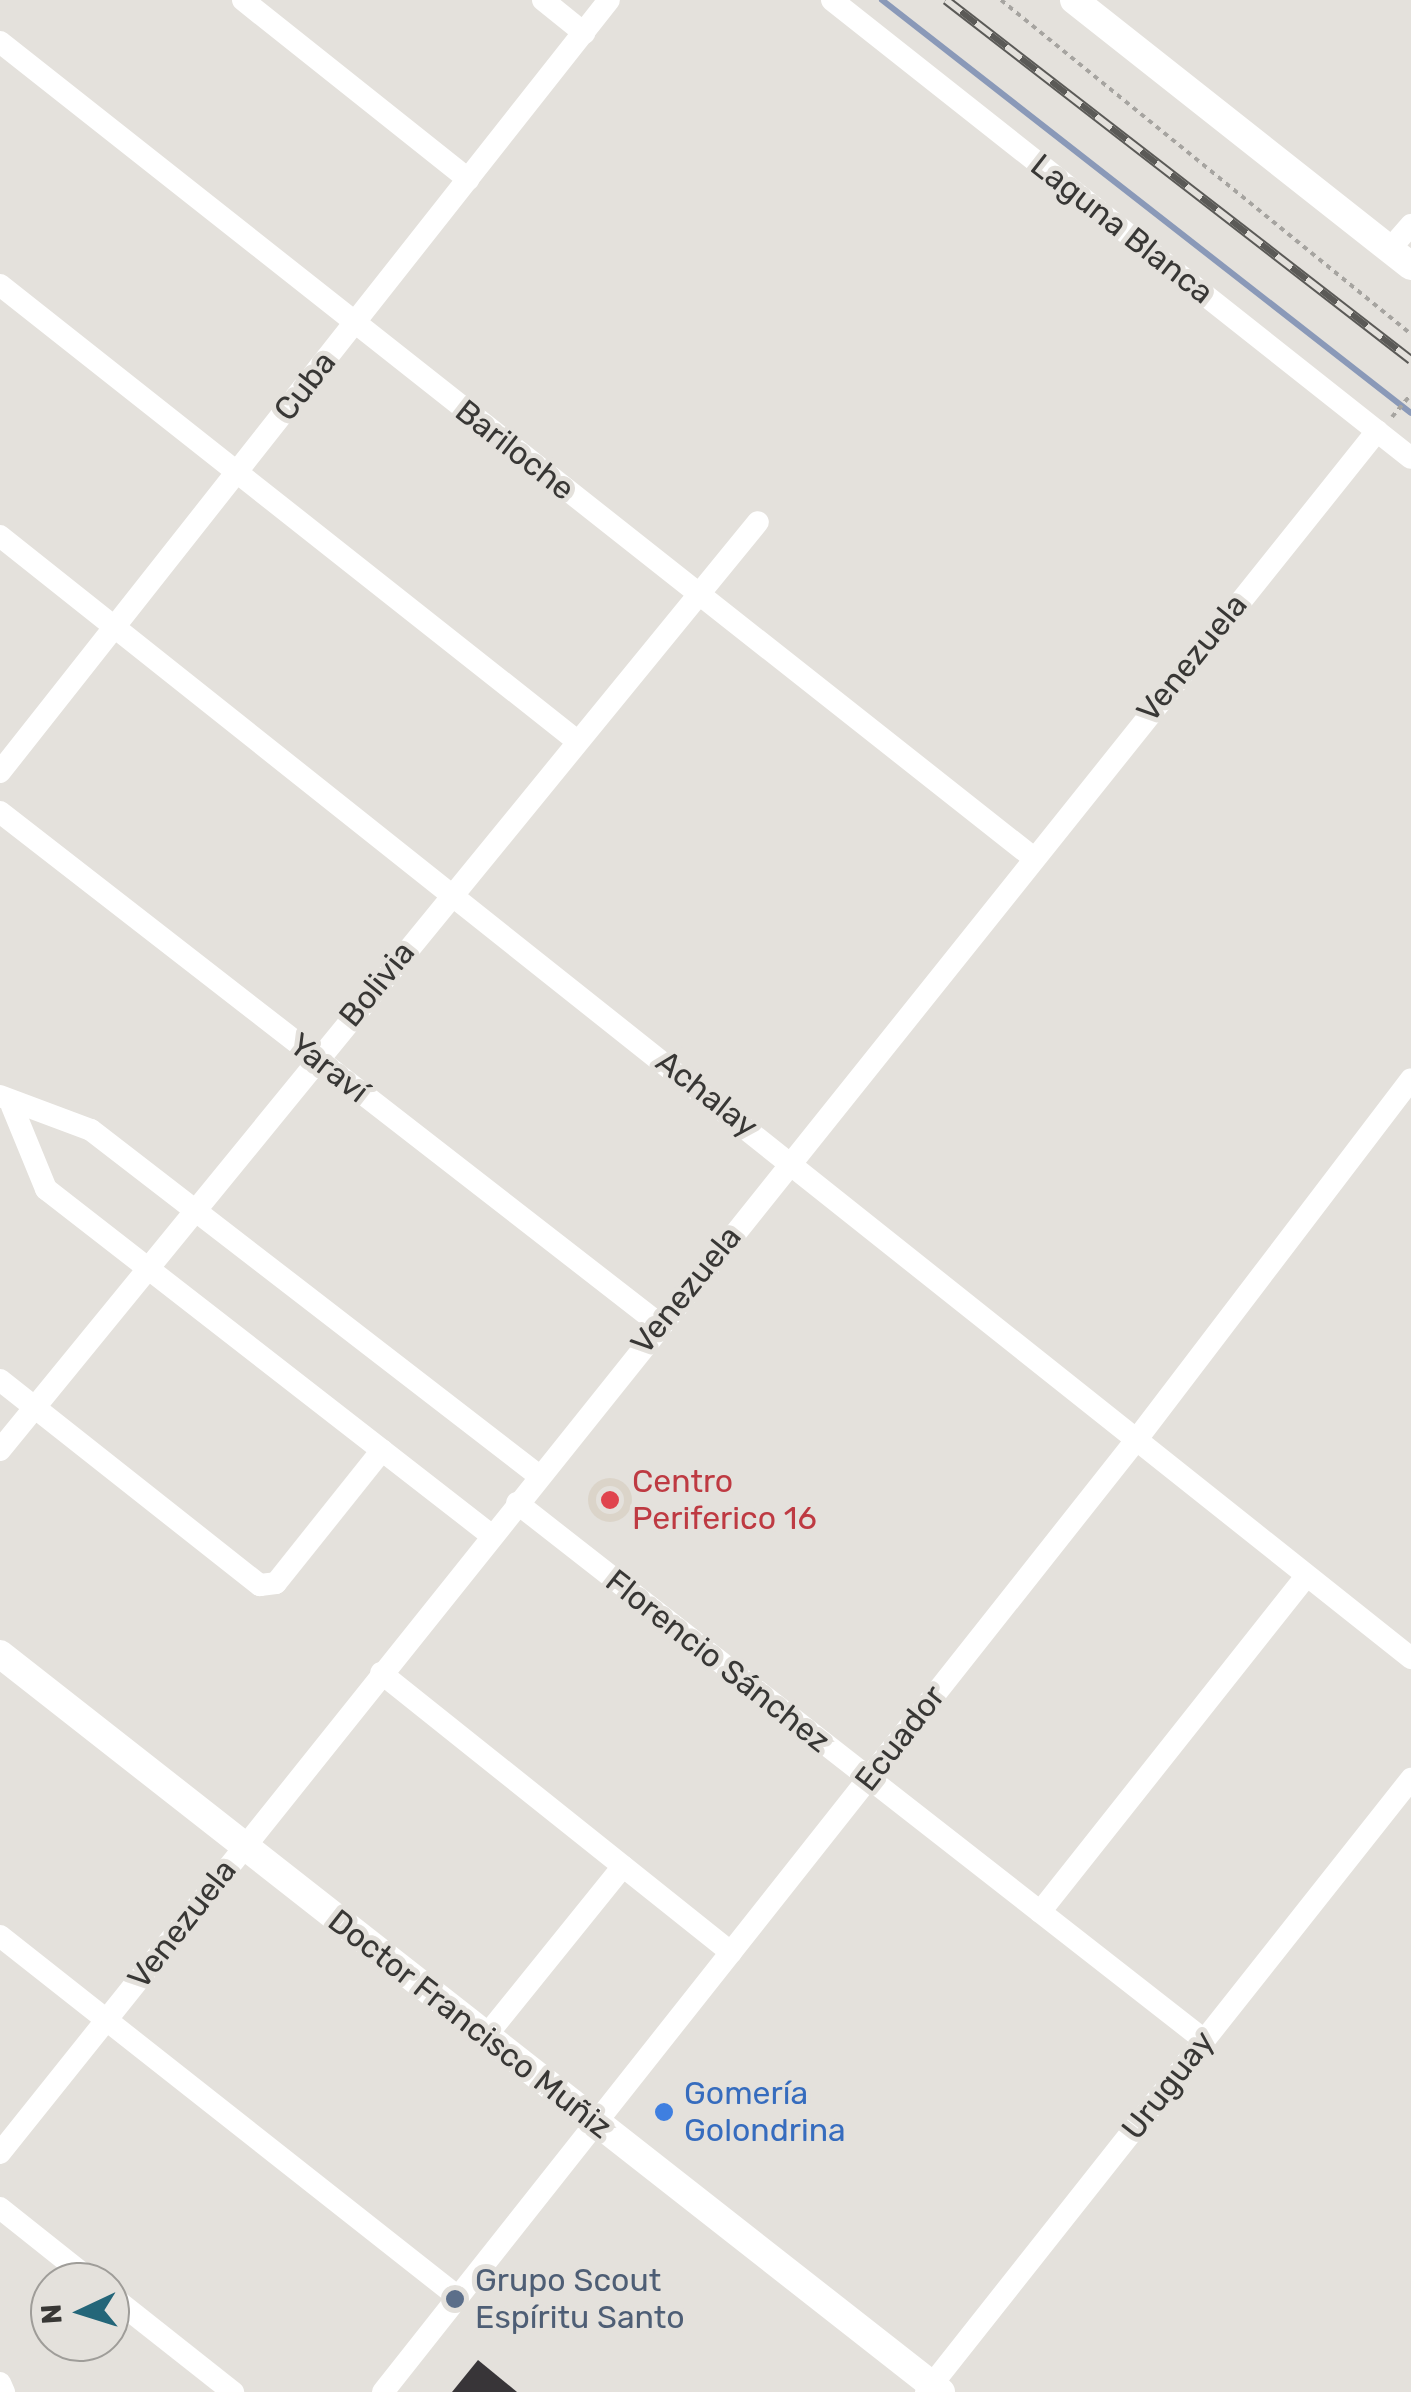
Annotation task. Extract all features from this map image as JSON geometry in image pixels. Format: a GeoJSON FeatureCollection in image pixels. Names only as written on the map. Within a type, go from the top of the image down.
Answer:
{"type":"FeatureCollection","features":[{"type":"Feature","properties":{"kind":"main road"},"geometry":{"type":"LineString","coordinates":[[1074,0],[1400,258]]}},
{"type":"Feature","properties":{"kind":"main road","name":"Doctor Francisco Muñiz"},"geometry":{"type":"LineString","coordinates":[[0,1654],[933,2390]]}},
{"type":"Feature","properties":{"kind":"street"},"geometry":{"type":"LineString","coordinates":[[242,0],[468,180]]}},
{"type":"Feature","properties":{"kind":"street"},"geometry":{"type":"LineString","coordinates":[[543,0],[584,32]]}},
{"type":"Feature","properties":{"kind":"street","name":"Cuba"},"geometry":{"type":"LineString","coordinates":[[0,772],[608,0]]}},
{"type":"Feature","properties":{"kind":"street","name":"Laguna Blanca"},"geometry":{"type":"LineString","coordinates":[[832,0],[1411,458]]}},
{"type":"Feature","properties":{"kind":"street","name":"Bariloche"},"geometry":{"type":"LineString","coordinates":[[0,42],[1030,856]]}},
{"type":"Feature","properties":{"kind":"street"},"geometry":{"type":"LineString","coordinates":[[1400,258],[1411,225]]}},
{"type":"Feature","properties":{"kind":"street"},"geometry":{"type":"LineString","coordinates":[[0,286],[576,740]]}},
{"type":"Feature","properties":{"kind":"street","name":"Venezuela"},"geometry":{"type":"LineString","coordinates":[[0,2153],[1030,856],[1377,431]]}},
{"type":"Feature","properties":{"kind":"street","name":"Bolivia"},"geometry":{"type":"LineString","coordinates":[[0,1450],[695,593],[758,522]]}},
{"type":"Feature","properties":{"kind":"street","name":"Achalay"},"geometry":{"type":"LineString","coordinates":[[0,536],[790,1160],[1411,1658]]}},
{"type":"Feature","properties":{"kind":"street","name":"Yaraví"},"geometry":{"type":"LineString","coordinates":[[0,812],[659,1324]]}},
{"type":"Feature","properties":{"kind":"street","name":"Ecuador"},"geometry":{"type":"LineString","coordinates":[[383,2392],[1137,1439],[1410,1084]]}},
{"type":"Feature","properties":{"kind":"street"},"geometry":{"type":"LineString","coordinates":[[6,1101],[91,1130],[538,1476]]}},
{"type":"Feature","properties":{"kind":"street"},"geometry":{"type":"LineString","coordinates":[[6,1101],[46,1189],[491,1535]]}},
{"type":"Feature","properties":{"kind":"street"},"geometry":{"type":"LineString","coordinates":[[0,1380],[260,1585],[276,1583],[382,1450]]}},
{"type":"Feature","properties":{"kind":"street","name":"Florencio Sánchez"},"geometry":{"type":"LineString","coordinates":[[517,1503],[1204,2040]]}},
{"type":"Feature","properties":{"kind":"street"},"geometry":{"type":"LineString","coordinates":[[1040,1912],[1306,1576]]}},
{"type":"Feature","properties":{"kind":"street"},"geometry":{"type":"LineString","coordinates":[[382,1673],[731,1952]]}},
{"type":"Feature","properties":{"kind":"street","name":"Uruguay"},"geometry":{"type":"LineString","coordinates":[[933,2390],[1411,1779]]}},
{"type":"Feature","properties":{"kind":"street"},"geometry":{"type":"LineString","coordinates":[[486,2036],[623,1866]]}},
{"type":"Feature","properties":{"kind":"street"},"geometry":{"type":"LineString","coordinates":[[0,1936],[458,2297]]}},
{"type":"Feature","properties":{"kind":"street"},"geometry":{"type":"LineString","coordinates":[[0,2208],[68,2262]]}},
{"type":"Feature","properties":{"kind":"street"},"geometry":{"type":"LineString","coordinates":[[130,2311],[232,2392]]}},
{"type":"Feature","properties":{"kind":"path"},"geometry":{"type":"LineString","coordinates":[[1000,0],[1411,334]]}},
{"type":"Feature","properties":{"kind":"path"},"geometry":{"type":"LineString","coordinates":[[1396,413],[1409,396]]}},
{"type":"Feature","properties":{"kind":"shaded area","name":"Centro Periferico 16"},"geometry":{"type":"Polygon","coordinates":[[[610,1478],[625,1485],[632,1500],[625,1515],[610,1522],[595,1515],[588,1500],[595,1485],[610,1478]]]}},
{"type":"Feature","properties":{"kind":"building"},"geometry":{"type":"Polygon","coordinates":[[[478,2360],[517,2392],[452,2392],[478,2360]]]}},
{"type":"Feature","properties":{"kind":"waterway"},"geometry":{"type":"LineString","coordinates":[[882,0],[1411,413]]}},
{"type":"Feature","properties":{"kind":"railway"},"geometry":{"type":"LineString","coordinates":[[946,0],[1411,360]]}},
{"type":"Feature","properties":{"kind":"place","name":"Centro Periferico 16"},"geometry":{"type":"Point","coordinates":[610,1500]}},
{"type":"Feature","properties":{"kind":"place","name":"Gomería Golondrina"},"geometry":{"type":"Point","coordinates":[664,2112]}},
{"type":"Feature","properties":{"kind":"place","name":"Grupo Scout Espíritu Santo"},"geometry":{"type":"Point","coordinates":[455,2299]}}]}
